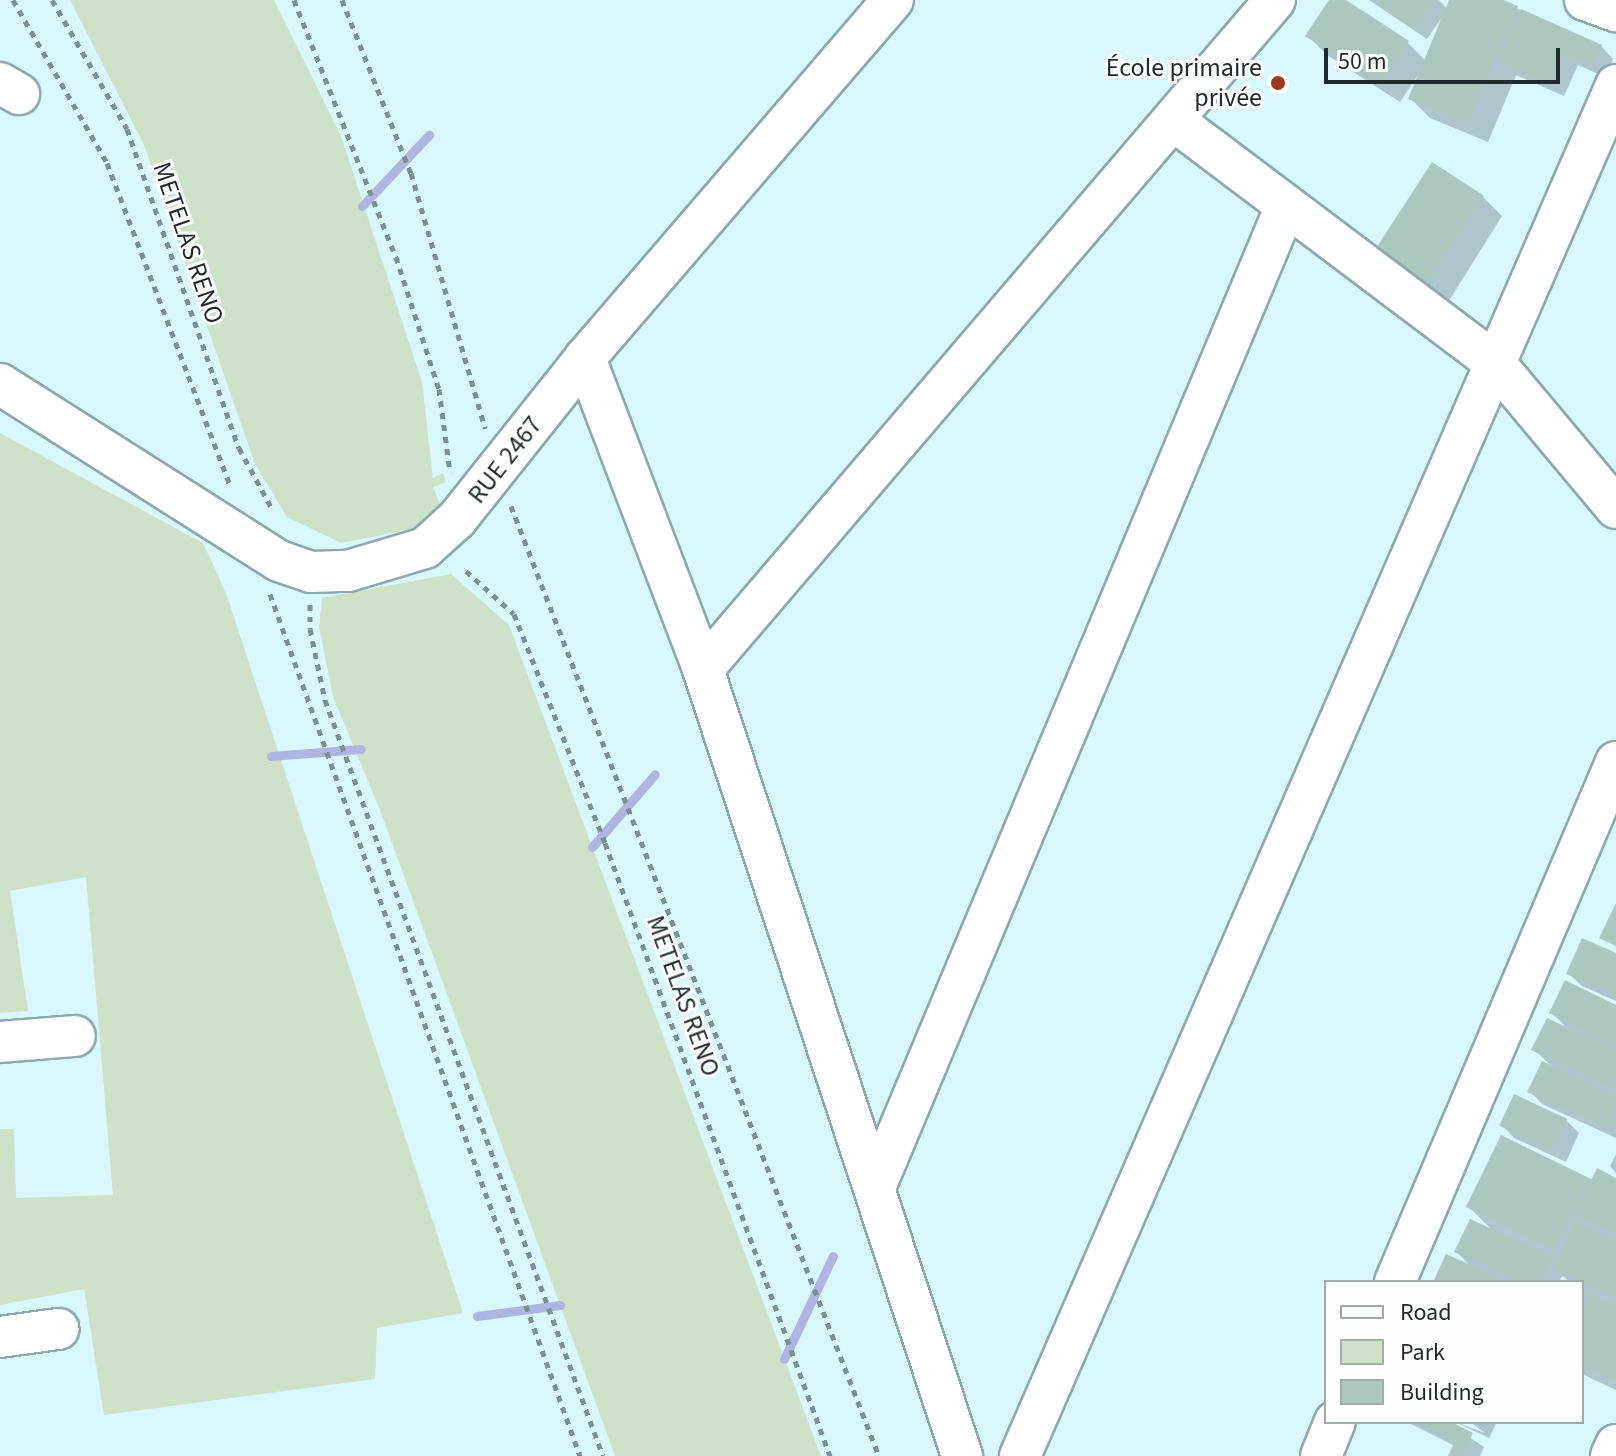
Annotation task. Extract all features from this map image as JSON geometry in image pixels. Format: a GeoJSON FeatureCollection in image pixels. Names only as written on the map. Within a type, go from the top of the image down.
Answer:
{"type":"FeatureCollection","features":[{"type":"Feature","properties":{"kind":"street","name":"RUE 2467"},"geometry":{"type":"LineString","coordinates":[[0,384],[252,544],[311,572],[391,563],[425,548],[457,519],[585,358],[893,0]]}},
{"type":"Feature","properties":{"kind":"street"},"geometry":{"type":"LineString","coordinates":[[703,669],[1275,0]]}},
{"type":"Feature","properties":{"kind":"street"},"geometry":{"type":"LineString","coordinates":[[1585,0],[1616,11]]}},
{"type":"Feature","properties":{"kind":"street"},"geometry":{"type":"LineString","coordinates":[[1020,1456],[1494,362],[1612,107]]}},
{"type":"Feature","properties":{"kind":"street"},"geometry":{"type":"LineString","coordinates":[[1173,120],[1285,208],[1494,362],[1616,508]]}},
{"type":"Feature","properties":{"kind":"street"},"geometry":{"type":"LineString","coordinates":[[876,1185],[1285,208]]}},
{"type":"Feature","properties":{"kind":"street"},"geometry":{"type":"LineString","coordinates":[[585,358],[703,669],[876,1185],[962,1456]]}},
{"type":"Feature","properties":{"kind":"street"},"geometry":{"type":"LineString","coordinates":[[1396,1280],[1616,762]]}},
{"type":"Feature","properties":{"kind":"street"},"geometry":{"type":"LineString","coordinates":[[0,1042],[75,1036]]}},
{"type":"Feature","properties":{"kind":"street"},"geometry":{"type":"LineString","coordinates":[[0,1337],[58,1329]]}},
{"type":"Feature","properties":{"kind":"street"},"geometry":{"type":"LineString","coordinates":[[1321,1456],[1334,1424]]}},
{"type":"Feature","properties":{"kind":"street"},"geometry":{"type":"LineString","coordinates":[[1611,1456],[1616,1445]]}},
{"type":"Feature","properties":{"kind":"path"},"geometry":{"type":"LineString","coordinates":[[13,0],[107,163],[252,544],[580,1456]]}},
{"type":"Feature","properties":{"kind":"path","name":"METELAS RENO"},"geometry":{"type":"LineString","coordinates":[[52,0],[127,129],[239,448],[271,507]]}},
{"type":"Feature","properties":{"kind":"path"},"geometry":{"type":"LineString","coordinates":[[294,0],[396,257],[434,375],[451,487]]}},
{"type":"Feature","properties":{"kind":"path"},"geometry":{"type":"LineString","coordinates":[[342,0],[411,173],[497,469],[879,1456]]}},
{"type":"Feature","properties":{"kind":"path","name":"METELAS RENO"},"geometry":{"type":"LineString","coordinates":[[466,571],[514,614],[605,843],[830,1456]]}},
{"type":"Feature","properties":{"kind":"path"},"geometry":{"type":"LineString","coordinates":[[310,602],[310,629],[325,700],[603,1456]]}},
{"type":"Feature","properties":{"kind":"green space"},"geometry":{"type":"Polygon","coordinates":[[[70,0],[274,0],[341,136],[422,382],[433,478],[443,473],[446,482],[433,487],[443,511],[412,529],[341,543],[287,517],[255,464],[144,145],[70,0]]]}},
{"type":"Feature","properties":{"kind":"green space"},"geometry":{"type":"Polygon","coordinates":[[[0,433],[203,543],[226,593],[463,1313],[377,1328],[375,1379],[104,1415],[84,1289],[0,1305],[0,1129],[14,1129],[16,1198],[113,1195],[86,877],[10,891],[28,1011],[0,1013],[0,433]]]}},
{"type":"Feature","properties":{"kind":"green space"},"geometry":{"type":"Polygon","coordinates":[[[451,574],[509,625],[821,1456],[615,1456],[380,810],[333,697],[319,627],[322,598],[451,574]]]}},
{"type":"Feature","properties":{"kind":"building"},"geometry":{"type":"Polygon","coordinates":[[[1329,0],[1346,0],[1409,41],[1381,85],[1305,36],[1329,0]]]}},
{"type":"Feature","properties":{"kind":"building"},"geometry":{"type":"Polygon","coordinates":[[[1372,0],[1434,0],[1414,29],[1372,0]]]}},
{"type":"Feature","properties":{"kind":"building"},"geometry":{"type":"Polygon","coordinates":[[[1449,0],[1503,0],[1518,6],[1469,124],[1408,99],[1449,0]]]}},
{"type":"Feature","properties":{"kind":"building"},"geometry":{"type":"Polygon","coordinates":[[[1521,9],[1602,45],[1593,66],[1565,54],[1551,85],[1498,61],[1521,9]]]}},
{"type":"Feature","properties":{"kind":"building"},"geometry":{"type":"Polygon","coordinates":[[[1432,162],[1484,196],[1418,297],[1366,263],[1432,162]]]}},
{"type":"Feature","properties":{"kind":"building"},"geometry":{"type":"Polygon","coordinates":[[[1616,903],[1616,946],[1599,938],[1616,903]]]}},
{"type":"Feature","properties":{"kind":"building"},"geometry":{"type":"Polygon","coordinates":[[[1582,938],[1616,953],[1616,996],[1566,974],[1582,938]]]}},
{"type":"Feature","properties":{"kind":"building"},"geometry":{"type":"Polygon","coordinates":[[[1565,980],[1616,1005],[1616,1046],[1549,1013],[1565,980]]]}},
{"type":"Feature","properties":{"kind":"building"},"geometry":{"type":"Polygon","coordinates":[[[1547,1018],[1616,1050],[1616,1090],[1531,1050],[1547,1018]]]}},
{"type":"Feature","properties":{"kind":"building"},"geometry":{"type":"Polygon","coordinates":[[[1542,1061],[1616,1096],[1613,1131],[1527,1092],[1542,1061]]]}},
{"type":"Feature","properties":{"kind":"building"},"geometry":{"type":"Polygon","coordinates":[[[1514,1094],[1567,1119],[1553,1151],[1499,1126],[1514,1094]]]}},
{"type":"Feature","properties":{"kind":"building"},"geometry":{"type":"Polygon","coordinates":[[[1501,1135],[1590,1178],[1555,1250],[1466,1207],[1501,1135]]]}},
{"type":"Feature","properties":{"kind":"building"},"geometry":{"type":"Polygon","coordinates":[[[1597,1168],[1616,1178],[1616,1234],[1575,1214],[1597,1168]]]}},
{"type":"Feature","properties":{"kind":"building"},"geometry":{"type":"Polygon","coordinates":[[[1470,1219],[1553,1257],[1542,1280],[1514,1280],[1454,1252],[1470,1219]]]}},
{"type":"Feature","properties":{"kind":"building"},"geometry":{"type":"Polygon","coordinates":[[[1576,1222],[1616,1241],[1616,1299],[1584,1283],[1584,1280],[1553,1268],[1576,1222]]]}},
{"type":"Feature","properties":{"kind":"building"},"geometry":{"type":"Polygon","coordinates":[[[1446,1254],[1504,1280],[1434,1280],[1446,1254]]]}},
{"type":"Feature","properties":{"kind":"building"},"geometry":{"type":"Polygon","coordinates":[[[1586,1291],[1616,1306],[1616,1381],[1584,1366],[1586,1291]]]}},
{"type":"Feature","properties":{"kind":"building"},"geometry":{"type":"Polygon","coordinates":[[[1420,1424],[1455,1424],[1473,1433],[1462,1456],[1448,1456],[1455,1441],[1420,1424]]]}},
{"type":"Feature","properties":{"kind":"waterway"},"geometry":{"type":"LineString","coordinates":[[362,206],[429,135]]}},
{"type":"Feature","properties":{"kind":"waterway"},"geometry":{"type":"LineString","coordinates":[[271,756],[361,749]]}},
{"type":"Feature","properties":{"kind":"waterway"},"geometry":{"type":"LineString","coordinates":[[592,847],[655,774]]}},
{"type":"Feature","properties":{"kind":"waterway"},"geometry":{"type":"LineString","coordinates":[[784,1359],[833,1256]]}},
{"type":"Feature","properties":{"kind":"waterway"},"geometry":{"type":"LineString","coordinates":[[477,1316],[560,1305]]}},
{"type":"Feature","properties":{"kind":"place","name":"École primaire privée"},"geometry":{"type":"Point","coordinates":[1278,83]}}]}
